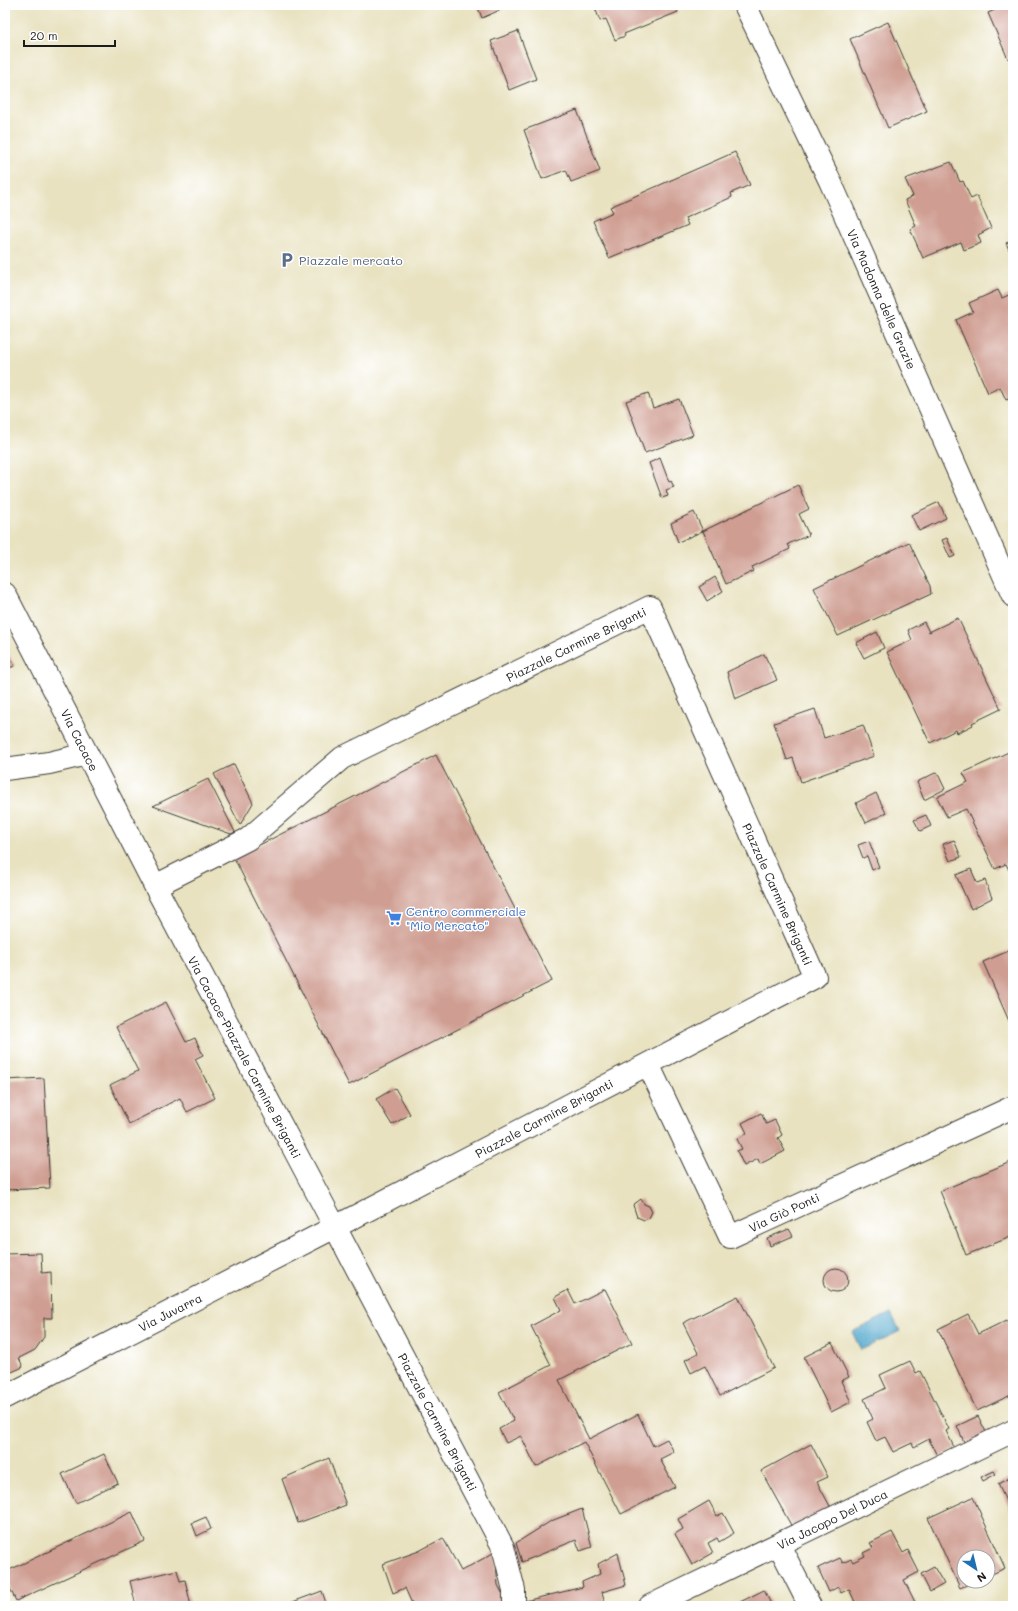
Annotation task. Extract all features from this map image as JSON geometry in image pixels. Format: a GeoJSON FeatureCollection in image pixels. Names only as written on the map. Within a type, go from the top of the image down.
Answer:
{"type":"FeatureCollection","features":[{"type":"Feature","properties":{"kind":"street","name":"Via Madonna delle Grazie"},"geometry":{"type":"LineString","coordinates":[[745,5],[830,181],[1013,596]]}},
{"type":"Feature","properties":{"kind":"street","name":"Via Cacace"},"geometry":{"type":"LineString","coordinates":[[5,594],[155,886]]}},
{"type":"Feature","properties":{"kind":"street","name":"Piazzale Carmine Briganti"},"geometry":{"type":"LineString","coordinates":[[155,886],[248,839],[342,758],[650,607],[815,977],[335,1227],[503,1547],[514,1590],[514,1606]]}},
{"type":"Feature","properties":{"kind":"street"},"geometry":{"type":"LineString","coordinates":[[5,769],[49,763],[87,754]]}},
{"type":"Feature","properties":{"kind":"street","name":"Via Cacace-Piazzale Carmine Briganti"},"geometry":{"type":"LineString","coordinates":[[155,886],[335,1227]]}},
{"type":"Feature","properties":{"kind":"street","name":"Via Giò Ponti"},"geometry":{"type":"LineString","coordinates":[[648,1064],[730,1237],[1013,1107]]}},
{"type":"Feature","properties":{"kind":"street","name":"Via Juvarra"},"geometry":{"type":"LineString","coordinates":[[5,1397],[335,1227]]}},
{"type":"Feature","properties":{"kind":"street","name":"Via Jacopo Del Duca"},"geometry":{"type":"LineString","coordinates":[[650,1606],[1013,1431]]}},
{"type":"Feature","properties":{"kind":"street"},"geometry":{"type":"LineString","coordinates":[[779,1545],[810,1606]]}},
{"type":"Feature","properties":{"kind":"water"},"geometry":{"type":"Polygon","coordinates":[[[891,1313],[900,1331],[861,1350],[852,1332],[891,1313]]]}},
{"type":"Feature","properties":{"kind":"building"},"geometry":{"type":"Polygon","coordinates":[[[477,5],[511,5],[482,18],[477,5]]]}},
{"type":"Feature","properties":{"kind":"building"},"geometry":{"type":"Polygon","coordinates":[[[594,5],[675,5],[678,12],[624,34],[625,36],[615,40],[606,19],[600,21],[594,5]]]}},
{"type":"Feature","properties":{"kind":"building"},"geometry":{"type":"Polygon","coordinates":[[[1006,5],[1013,5],[1013,56],[1008,59],[988,13],[1006,5]]]}},
{"type":"Feature","properties":{"kind":"building"},"geometry":{"type":"Polygon","coordinates":[[[888,22],[927,111],[888,128],[850,39],[888,22]]]}},
{"type":"Feature","properties":{"kind":"building"},"geometry":{"type":"Polygon","coordinates":[[[518,31],[536,79],[509,90],[491,41],[518,31]]]}},
{"type":"Feature","properties":{"kind":"building"},"geometry":{"type":"Polygon","coordinates":[[[577,110],[600,171],[571,182],[566,170],[542,179],[524,130],[577,110]]]}},
{"type":"Feature","properties":{"kind":"building"},"geometry":{"type":"Polygon","coordinates":[[[735,152],[750,185],[731,193],[732,197],[685,218],[688,225],[609,258],[593,221],[613,212],[610,207],[735,152]]]}},
{"type":"Feature","properties":{"kind":"building"},"geometry":{"type":"Polygon","coordinates":[[[951,162],[960,182],[963,181],[971,199],[977,196],[991,228],[978,235],[981,243],[964,250],[961,242],[923,258],[910,229],[916,226],[905,200],[913,196],[905,179],[951,162]]]}},
{"type":"Feature","properties":{"kind":"building"},"geometry":{"type":"Polygon","coordinates":[[[1013,240],[1013,258],[1006,243],[1013,240]]]}},
{"type":"Feature","properties":{"kind":"building"},"geometry":{"type":"Polygon","coordinates":[[[998,290],[1002,298],[1011,294],[1013,298],[1013,397],[1006,400],[1000,387],[988,393],[956,320],[973,312],[969,303],[998,290]]]}},
{"type":"Feature","properties":{"kind":"building"},"geometry":{"type":"Polygon","coordinates":[[[648,393],[653,408],[679,399],[693,435],[645,453],[626,401],[648,393]]]}},
{"type":"Feature","properties":{"kind":"building"},"geometry":{"type":"Polygon","coordinates":[[[660,458],[669,482],[671,481],[674,487],[666,490],[668,496],[662,498],[649,463],[660,458]]]}},
{"type":"Feature","properties":{"kind":"building"},"geometry":{"type":"Polygon","coordinates":[[[798,485],[809,509],[799,514],[809,535],[788,544],[790,549],[752,567],[754,571],[726,584],[703,531],[798,485]]]}},
{"type":"Feature","properties":{"kind":"building"},"geometry":{"type":"Polygon","coordinates":[[[939,502],[946,518],[919,531],[911,515],[939,502]]]}},
{"type":"Feature","properties":{"kind":"building"},"geometry":{"type":"Polygon","coordinates":[[[694,512],[703,531],[678,542],[671,523],[694,512]]]}},
{"type":"Feature","properties":{"kind":"building"},"geometry":{"type":"Polygon","coordinates":[[[947,538],[955,556],[950,558],[942,540],[947,538]]]}},
{"type":"Feature","properties":{"kind":"building"},"geometry":{"type":"Polygon","coordinates":[[[909,542],[930,586],[931,594],[838,636],[814,588],[909,542]]]}},
{"type":"Feature","properties":{"kind":"building"},"geometry":{"type":"Polygon","coordinates":[[[715,577],[723,591],[707,601],[699,587],[715,577]]]}},
{"type":"Feature","properties":{"kind":"building"},"geometry":{"type":"Polygon","coordinates":[[[958,618],[1001,709],[972,723],[973,725],[957,733],[956,730],[930,743],[887,652],[912,640],[908,630],[924,622],[929,632],[958,618]]]}},
{"type":"Feature","properties":{"kind":"building"},"geometry":{"type":"Polygon","coordinates":[[[877,632],[884,648],[864,658],[856,643],[877,632]]]}},
{"type":"Feature","properties":{"kind":"building"},"geometry":{"type":"Polygon","coordinates":[[[5,648],[15,666],[5,669],[5,648]]]}},
{"type":"Feature","properties":{"kind":"building"},"geometry":{"type":"Polygon","coordinates":[[[764,654],[777,680],[735,699],[727,672],[764,654]]]}},
{"type":"Feature","properties":{"kind":"building"},"geometry":{"type":"Polygon","coordinates":[[[815,709],[824,738],[863,725],[874,756],[801,782],[793,758],[787,760],[774,723],[815,709]]]}},
{"type":"Feature","properties":{"kind":"building"},"geometry":{"type":"Polygon","coordinates":[[[1013,750],[1012,876],[1006,864],[995,869],[966,809],[947,817],[937,797],[968,782],[963,773],[1013,750]]]}},
{"type":"Feature","properties":{"kind":"building"},"geometry":{"type":"Polygon","coordinates":[[[436,755],[552,981],[349,1085],[234,858],[436,755]]]}},
{"type":"Feature","properties":{"kind":"building"},"geometry":{"type":"Polygon","coordinates":[[[234,764],[253,803],[240,825],[214,774],[234,764]]]}},
{"type":"Feature","properties":{"kind":"building"},"geometry":{"type":"Polygon","coordinates":[[[937,772],[945,789],[924,800],[917,782],[937,772]]]}},
{"type":"Feature","properties":{"kind":"building"},"geometry":{"type":"Polygon","coordinates":[[[208,779],[235,832],[231,834],[153,806],[208,779]]]}},
{"type":"Feature","properties":{"kind":"building"},"geometry":{"type":"Polygon","coordinates":[[[876,793],[886,813],[866,823],[856,803],[876,793]]]}},
{"type":"Feature","properties":{"kind":"building"},"geometry":{"type":"Polygon","coordinates":[[[926,815],[931,826],[920,831],[914,820],[926,815]]]}},
{"type":"Feature","properties":{"kind":"building"},"geometry":{"type":"Polygon","coordinates":[[[954,840],[961,857],[950,861],[943,844],[954,840]]]}},
{"type":"Feature","properties":{"kind":"building"},"geometry":{"type":"Polygon","coordinates":[[[869,841],[879,867],[872,870],[867,856],[863,858],[858,845],[869,841]]]}},
{"type":"Feature","properties":{"kind":"building"},"geometry":{"type":"Polygon","coordinates":[[[971,869],[977,883],[985,880],[992,898],[971,909],[956,875],[971,869]]]}},
{"type":"Feature","properties":{"kind":"building"},"geometry":{"type":"Polygon","coordinates":[[[1013,949],[1013,1030],[983,962],[1013,949]]]}},
{"type":"Feature","properties":{"kind":"building"},"geometry":{"type":"Polygon","coordinates":[[[166,1002],[186,1042],[195,1038],[203,1055],[195,1059],[215,1098],[187,1112],[180,1098],[129,1124],[110,1085],[138,1071],[116,1027],[166,1002]]]}},
{"type":"Feature","properties":{"kind":"building"},"geometry":{"type":"Polygon","coordinates":[[[44,1078],[50,1188],[5,1190],[5,1080],[44,1078]]]}},
{"type":"Feature","properties":{"kind":"building"},"geometry":{"type":"Polygon","coordinates":[[[395,1088],[410,1114],[392,1125],[376,1099],[395,1088]]]}},
{"type":"Feature","properties":{"kind":"building"},"geometry":{"type":"Polygon","coordinates":[[[761,1113],[766,1124],[775,1120],[782,1135],[778,1138],[785,1151],[760,1164],[758,1159],[744,1166],[737,1151],[742,1149],[737,1139],[747,1133],[742,1123],[761,1113]]]}},
{"type":"Feature","properties":{"kind":"building"},"geometry":{"type":"Polygon","coordinates":[[[1013,1161],[1013,1236],[966,1255],[940,1191],[1013,1161]]]}},
{"type":"Feature","properties":{"kind":"building"},"geometry":{"type":"Polygon","coordinates":[[[641,1199],[644,1204],[649,1206],[652,1212],[649,1218],[644,1220],[637,1217],[633,1205],[641,1199]]]}},
{"type":"Feature","properties":{"kind":"building"},"geometry":{"type":"Polygon","coordinates":[[[789,1229],[793,1236],[770,1246],[767,1238],[789,1229]]]}},
{"type":"Feature","properties":{"kind":"building"},"geometry":{"type":"Polygon","coordinates":[[[41,1253],[42,1273],[51,1272],[52,1318],[44,1318],[44,1337],[35,1350],[19,1358],[23,1367],[5,1375],[5,1254],[41,1253]]]}},
{"type":"Feature","properties":{"kind":"building"},"geometry":{"type":"Polygon","coordinates":[[[836,1268],[844,1272],[848,1280],[844,1288],[836,1292],[828,1288],[824,1280],[828,1272],[836,1268]]]}},
{"type":"Feature","properties":{"kind":"building"},"geometry":{"type":"Polygon","coordinates":[[[605,1289],[632,1343],[559,1380],[589,1439],[638,1414],[653,1446],[667,1439],[674,1452],[660,1459],[675,1487],[621,1514],[584,1442],[536,1467],[521,1436],[506,1443],[499,1429],[514,1421],[499,1392],[551,1365],[531,1326],[561,1310],[555,1297],[568,1290],[575,1304],[605,1289]]]}},
{"type":"Feature","properties":{"kind":"building"},"geometry":{"type":"Polygon","coordinates":[[[738,1296],[774,1368],[720,1396],[705,1366],[691,1373],[685,1360],[698,1353],[683,1323],[738,1296]]]}},
{"type":"Feature","properties":{"kind":"building"},"geometry":{"type":"Polygon","coordinates":[[[968,1314],[978,1334],[1007,1320],[1013,1333],[1013,1394],[977,1411],[938,1329],[968,1314]]]}},
{"type":"Feature","properties":{"kind":"building"},"geometry":{"type":"Polygon","coordinates":[[[832,1343],[849,1377],[841,1381],[851,1402],[831,1412],[804,1357],[832,1343]]]}},
{"type":"Feature","properties":{"kind":"building"},"geometry":{"type":"Polygon","coordinates":[[[910,1361],[916,1373],[920,1371],[949,1429],[946,1431],[955,1449],[938,1458],[929,1439],[914,1447],[912,1443],[893,1452],[885,1437],[876,1441],[867,1422],[873,1419],[864,1399],[886,1388],[880,1375],[910,1361]]]}},
{"type":"Feature","properties":{"kind":"building"},"geometry":{"type":"Polygon","coordinates":[[[978,1416],[987,1434],[965,1444],[957,1426],[978,1416]]]}},
{"type":"Feature","properties":{"kind":"building"},"geometry":{"type":"Polygon","coordinates":[[[811,1444],[828,1477],[817,1482],[831,1508],[792,1527],[761,1471],[811,1444]]]}},
{"type":"Feature","properties":{"kind":"building"},"geometry":{"type":"Polygon","coordinates":[[[104,1454],[118,1483],[76,1503],[62,1474],[104,1454]]]}},
{"type":"Feature","properties":{"kind":"building"},"geometry":{"type":"Polygon","coordinates":[[[329,1458],[346,1505],[298,1523],[282,1479],[329,1458]]]}},
{"type":"Feature","properties":{"kind":"building"},"geometry":{"type":"Polygon","coordinates":[[[994,1471],[996,1474],[983,1481],[981,1477],[994,1471]]]}},
{"type":"Feature","properties":{"kind":"building"},"geometry":{"type":"Polygon","coordinates":[[[1013,1476],[1013,1516],[998,1484],[1013,1476]]]}},
{"type":"Feature","properties":{"kind":"building"},"geometry":{"type":"Polygon","coordinates":[[[973,1497],[1005,1568],[996,1572],[996,1549],[956,1549],[956,1579],[928,1518],[973,1497]]]}},
{"type":"Feature","properties":{"kind":"building"},"geometry":{"type":"Polygon","coordinates":[[[709,1501],[717,1516],[723,1513],[734,1533],[719,1542],[717,1538],[708,1543],[713,1553],[692,1565],[675,1534],[683,1529],[678,1519],[709,1501]]]}},
{"type":"Feature","properties":{"kind":"building"},"geometry":{"type":"Polygon","coordinates":[[[582,1509],[592,1547],[580,1551],[576,1540],[522,1562],[516,1543],[551,1521],[582,1509]]]}},
{"type":"Feature","properties":{"kind":"building"},"geometry":{"type":"Polygon","coordinates":[[[132,1512],[145,1541],[16,1601],[5,1578],[5,1572],[132,1512]]]}},
{"type":"Feature","properties":{"kind":"building"},"geometry":{"type":"Polygon","coordinates":[[[206,1517],[211,1529],[197,1536],[192,1523],[206,1517]]]}},
{"type":"Feature","properties":{"kind":"building"},"geometry":{"type":"Polygon","coordinates":[[[892,1532],[903,1553],[908,1550],[919,1572],[904,1580],[917,1606],[848,1606],[855,1602],[849,1589],[841,1593],[838,1587],[829,1592],[818,1568],[840,1558],[843,1563],[851,1559],[853,1562],[865,1556],[863,1553],[873,1548],[870,1543],[892,1532]]]}},
{"type":"Feature","properties":{"kind":"building"},"geometry":{"type":"Polygon","coordinates":[[[443,1538],[461,1571],[495,1552],[498,1585],[509,1606],[413,1606],[405,1588],[393,1593],[383,1564],[419,1551],[443,1538]]]}},
{"type":"Feature","properties":{"kind":"building"},"geometry":{"type":"Polygon","coordinates":[[[618,1553],[626,1585],[602,1592],[606,1606],[525,1606],[525,1601],[583,1587],[582,1582],[600,1574],[598,1564],[618,1553]]]}},
{"type":"Feature","properties":{"kind":"building"},"geometry":{"type":"Polygon","coordinates":[[[934,1567],[944,1584],[930,1592],[921,1574],[934,1567]]]}},
{"type":"Feature","properties":{"kind":"building"},"geometry":{"type":"Polygon","coordinates":[[[177,1570],[180,1581],[185,1580],[191,1606],[136,1606],[130,1581],[177,1570]]]}},
{"type":"Feature","properties":{"kind":"building"},"geometry":{"type":"Polygon","coordinates":[[[764,1590],[772,1606],[732,1606],[764,1590]]]}},
{"type":"Feature","properties":{"kind":"building"},"geometry":{"type":"Polygon","coordinates":[[[322,1591],[327,1606],[282,1606],[322,1591]]]}},
{"type":"Feature","properties":{"kind":"place","name":"Piazzale mercato"},"geometry":{"type":"Point","coordinates":[287,260]}},
{"type":"Feature","properties":{"kind":"place","name":"Centro commerciale \"Mio Mercato\""},"geometry":{"type":"Point","coordinates":[394,918]}}]}
